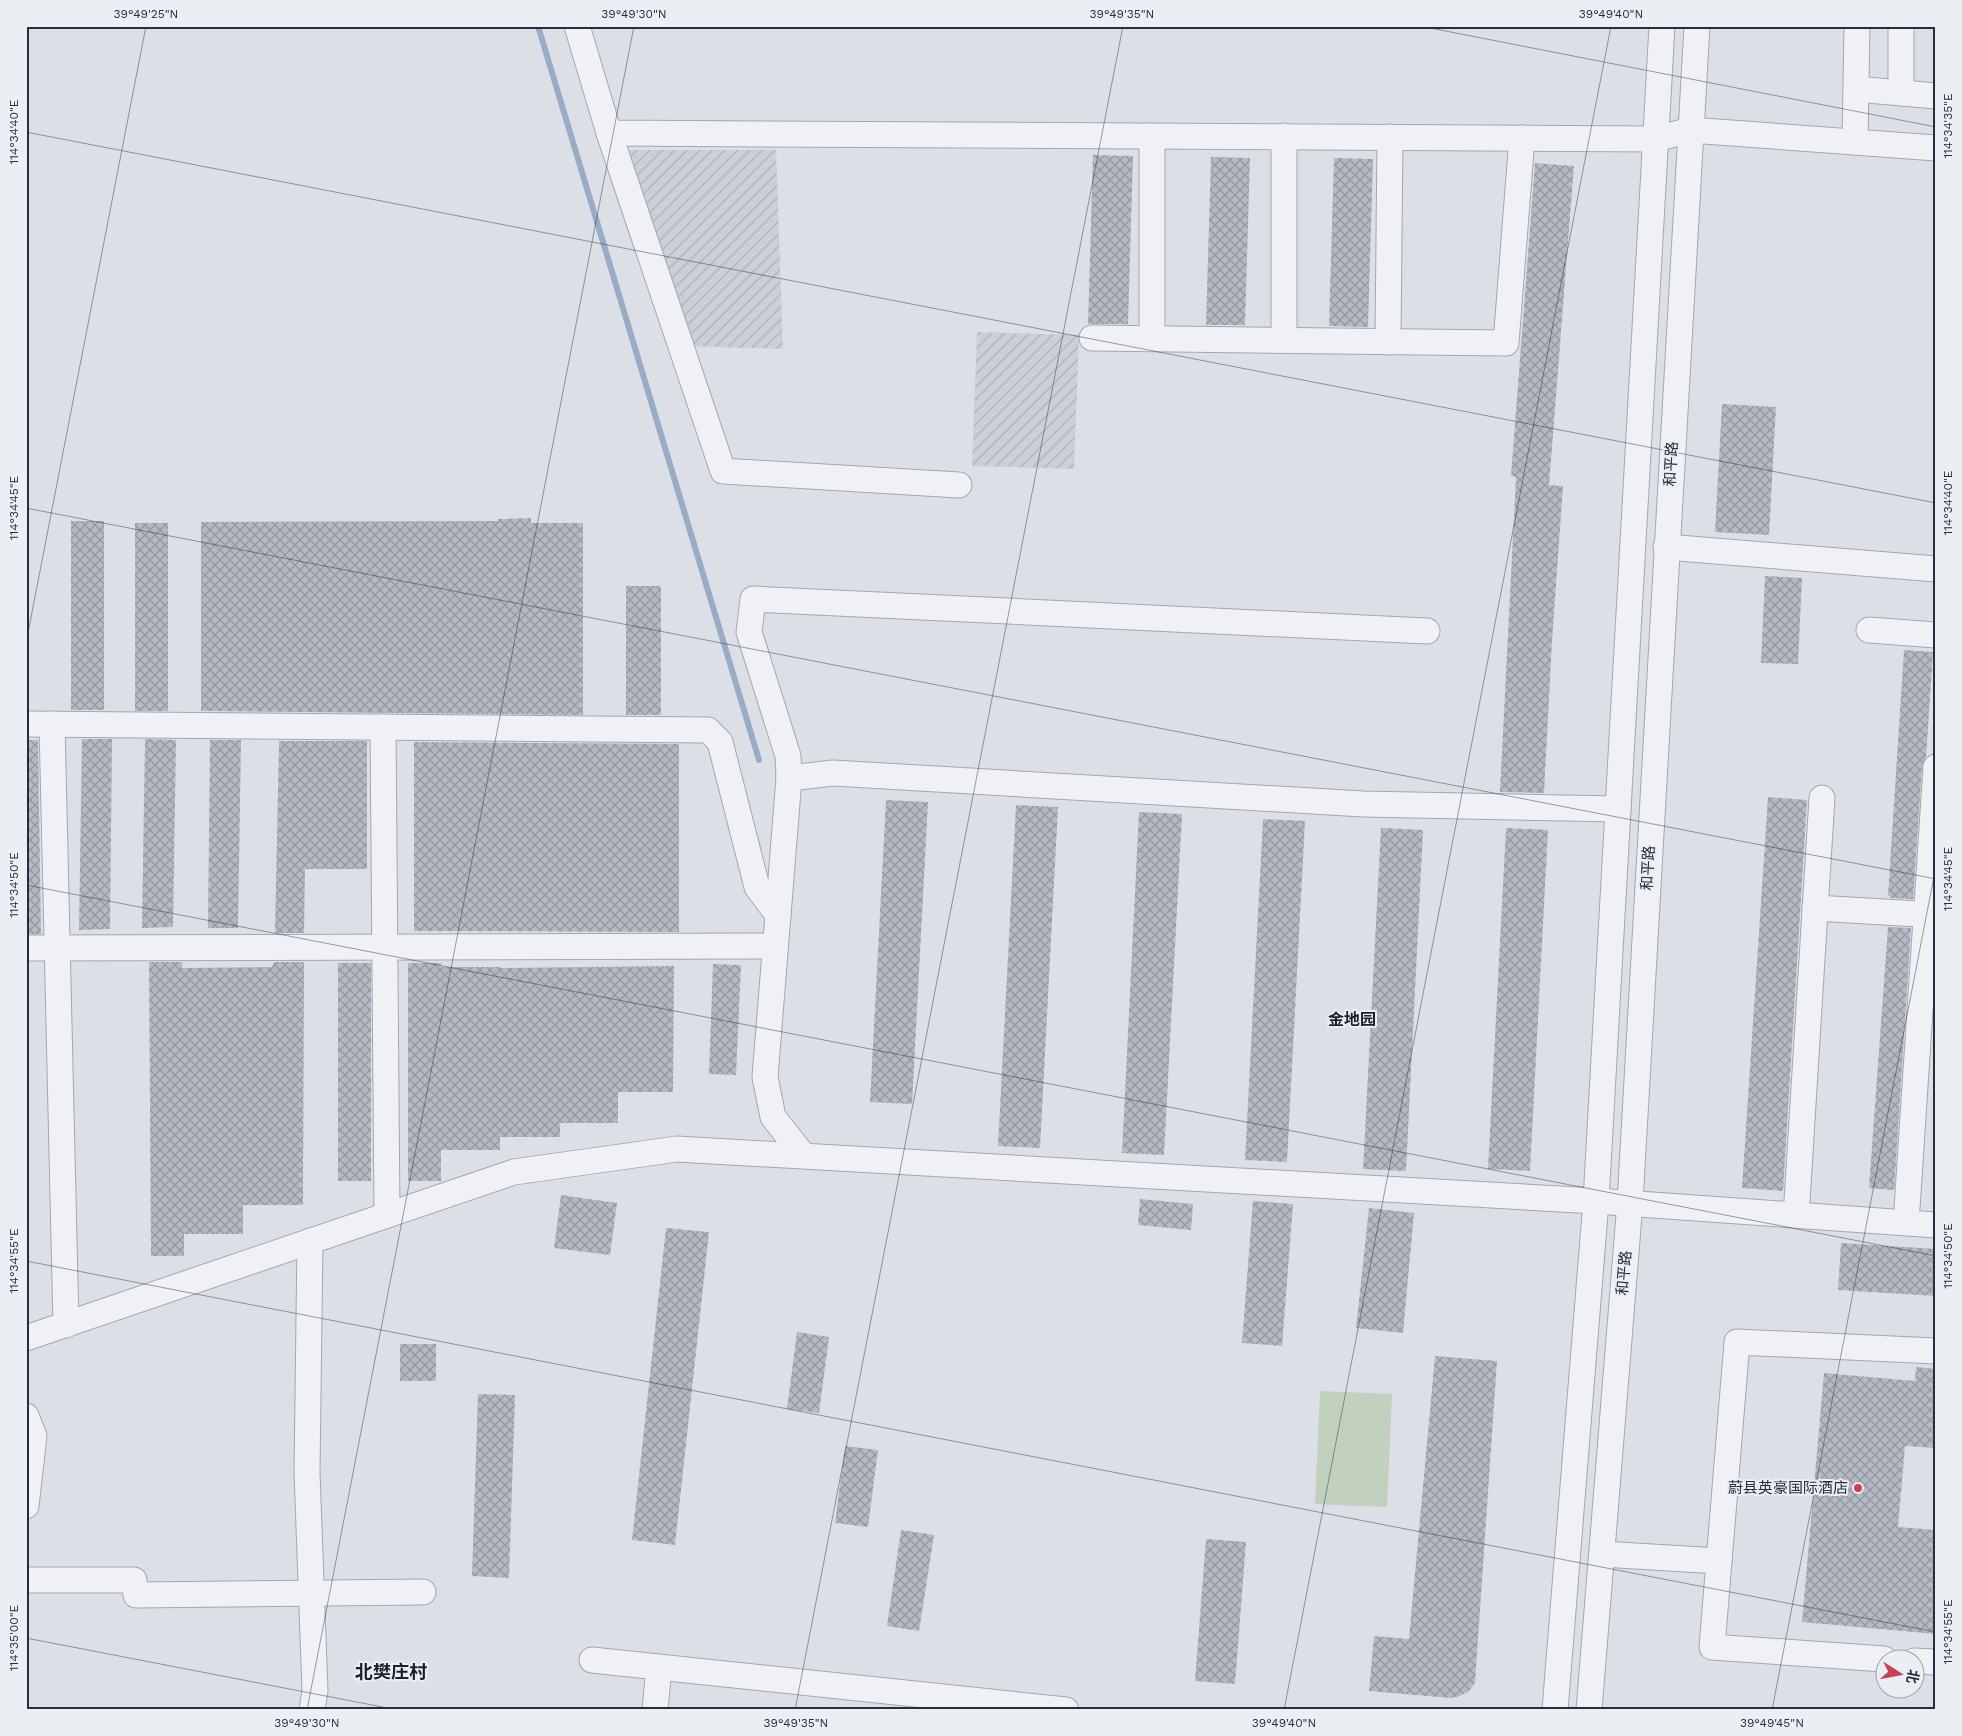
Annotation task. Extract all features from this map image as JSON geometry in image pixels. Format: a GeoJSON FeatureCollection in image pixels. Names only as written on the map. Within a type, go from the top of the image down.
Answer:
{"type":"FeatureCollection","features":[{"type":"Feature","properties":{"kind":"street"},"geometry":{"type":"LineString","coordinates":[[577,26],[609,133],[723,471],[959,485]]}},
{"type":"Feature","properties":{"kind":"street"},"geometry":{"type":"LineString","coordinates":[[1555,1710],[1596,1201],[1662,26]]}},
{"type":"Feature","properties":{"kind":"street","name":"和平路"},"geometry":{"type":"LineString","coordinates":[[1589,1710],[1630,1203],[1696,26]]}},
{"type":"Feature","properties":{"kind":"street"},"geometry":{"type":"LineString","coordinates":[[1855,142],[1857,26]]}},
{"type":"Feature","properties":{"kind":"street"},"geometry":{"type":"LineString","coordinates":[[1901,93],[1902,26]]}},
{"type":"Feature","properties":{"kind":"street"},"geometry":{"type":"LineString","coordinates":[[1856,89],[1936,96]]}},
{"type":"Feature","properties":{"kind":"street"},"geometry":{"type":"LineString","coordinates":[[609,133],[1656,139],[1690,130],[1936,148]]}},
{"type":"Feature","properties":{"kind":"street"},"geometry":{"type":"LineString","coordinates":[[1152,136],[1152,338]]}},
{"type":"Feature","properties":{"kind":"street"},"geometry":{"type":"LineString","coordinates":[[1284,136],[1284,340]]}},
{"type":"Feature","properties":{"kind":"street"},"geometry":{"type":"LineString","coordinates":[[1388,342],[1390,137]]}},
{"type":"Feature","properties":{"kind":"street"},"geometry":{"type":"LineString","coordinates":[[1092,338],[1506,343],[1522,138]]}},
{"type":"Feature","properties":{"kind":"street"},"geometry":{"type":"LineString","coordinates":[[1666,548],[1936,569]]}},
{"type":"Feature","properties":{"kind":"street"},"geometry":{"type":"LineString","coordinates":[[803,1156],[773,1118],[765,1077],[789,778],[788,756],[749,632],[753,599],[1427,631]]}},
{"type":"Feature","properties":{"kind":"street"},"geometry":{"type":"LineString","coordinates":[[1869,630],[1936,636]]}},
{"type":"Feature","properties":{"kind":"street"},"geometry":{"type":"LineString","coordinates":[[26,724],[708,730],[720,742],[757,887],[778,916]]}},
{"type":"Feature","properties":{"kind":"street"},"geometry":{"type":"LineString","coordinates":[[52,724],[66,1325]]}},
{"type":"Feature","properties":{"kind":"street"},"geometry":{"type":"LineString","coordinates":[[383,727],[387,1215]]}},
{"type":"Feature","properties":{"kind":"street"},"geometry":{"type":"LineString","coordinates":[[1907,1208],[1931,915],[1936,768]]}},
{"type":"Feature","properties":{"kind":"street"},"geometry":{"type":"LineString","coordinates":[[789,778],[833,773],[1363,804],[1618,809]]}},
{"type":"Feature","properties":{"kind":"street"},"geometry":{"type":"LineString","coordinates":[[1797,1201],[1822,798]]}},
{"type":"Feature","properties":{"kind":"street"},"geometry":{"type":"LineString","coordinates":[[1815,908],[1931,915]]}},
{"type":"Feature","properties":{"kind":"street"},"geometry":{"type":"LineString","coordinates":[[26,948],[775,946]]}},
{"type":"Feature","properties":{"kind":"street"},"geometry":{"type":"LineString","coordinates":[[26,1338],[514,1172],[678,1148],[1630,1203],[1936,1225]]}},
{"type":"Feature","properties":{"kind":"street"},"geometry":{"type":"LineString","coordinates":[[1734,1197],[1936,1210]]}},
{"type":"Feature","properties":{"kind":"street"},"geometry":{"type":"LineString","coordinates":[[310,1241],[307,1472],[315,1691],[312,1710]]}},
{"type":"Feature","properties":{"kind":"street"},"geometry":{"type":"LineString","coordinates":[[1874,1658],[1712,1647],[1737,1342],[1936,1352]]}},
{"type":"Feature","properties":{"kind":"street"},"geometry":{"type":"LineString","coordinates":[[26,1416],[34,1436],[26,1506]]}},
{"type":"Feature","properties":{"kind":"street"},"geometry":{"type":"LineString","coordinates":[[1602,1554],[1719,1561]]}},
{"type":"Feature","properties":{"kind":"street"},"geometry":{"type":"LineString","coordinates":[[26,1580],[134,1580],[136,1595],[423,1592]]}},
{"type":"Feature","properties":{"kind":"street"},"geometry":{"type":"LineString","coordinates":[[592,1660],[1066,1710]]}},
{"type":"Feature","properties":{"kind":"street"},"geometry":{"type":"LineString","coordinates":[[654,1710],[659,1667]]}},
{"type":"Feature","properties":{"kind":"shaded area"},"geometry":{"type":"Polygon","coordinates":[[[623,150],[776,150],[783,349],[687,346],[623,150]]]}},
{"type":"Feature","properties":{"kind":"shaded area"},"geometry":{"type":"Polygon","coordinates":[[[977,332],[1079,335],[1074,469],[972,466],[977,332]]]}},
{"type":"Feature","properties":{"kind":"green space"},"geometry":{"type":"Polygon","coordinates":[[[1320,1391],[1392,1394],[1387,1507],[1315,1504],[1320,1391]]]}},
{"type":"Feature","properties":{"kind":"building"},"geometry":{"type":"Polygon","coordinates":[[[1093,155],[1133,156],[1128,324],[1088,324],[1093,155]]]}},
{"type":"Feature","properties":{"kind":"building"},"geometry":{"type":"Polygon","coordinates":[[[1211,157],[1250,158],[1245,325],[1206,325],[1211,157]]]}},
{"type":"Feature","properties":{"kind":"building"},"geometry":{"type":"Polygon","coordinates":[[[1334,158],[1373,159],[1368,327],[1329,326],[1334,158]]]}},
{"type":"Feature","properties":{"kind":"building"},"geometry":{"type":"Polygon","coordinates":[[[1535,163],[1574,166],[1549,485],[1563,486],[1544,793],[1500,792],[1516,477],[1511,476],[1535,163]]]}},
{"type":"Feature","properties":{"kind":"building"},"geometry":{"type":"Polygon","coordinates":[[[1722,404],[1776,407],[1769,535],[1715,532],[1722,404]]]}},
{"type":"Feature","properties":{"kind":"building"},"geometry":{"type":"Polygon","coordinates":[[[531,518],[531,523],[583,523],[583,715],[201,711],[201,522],[498,521],[498,519],[531,518]]]}},
{"type":"Feature","properties":{"kind":"building"},"geometry":{"type":"Polygon","coordinates":[[[71,521],[104,521],[104,710],[71,710],[71,521]]]}},
{"type":"Feature","properties":{"kind":"building"},"geometry":{"type":"Polygon","coordinates":[[[135,523],[168,523],[168,711],[135,711],[135,523]]]}},
{"type":"Feature","properties":{"kind":"building"},"geometry":{"type":"Polygon","coordinates":[[[1765,576],[1802,578],[1798,664],[1761,663],[1765,576]]]}},
{"type":"Feature","properties":{"kind":"building"},"geometry":{"type":"Polygon","coordinates":[[[626,586],[661,586],[661,715],[626,715],[626,586]]]}},
{"type":"Feature","properties":{"kind":"building"},"geometry":{"type":"Polygon","coordinates":[[[1904,650],[1933,652],[1926,757],[1922,766],[1913,899],[1890,898],[1888,896],[1904,650]]]}},
{"type":"Feature","properties":{"kind":"building"},"geometry":{"type":"Polygon","coordinates":[[[82,739],[112,739],[110,929],[79,930],[82,739]]]}},
{"type":"Feature","properties":{"kind":"building"},"geometry":{"type":"Polygon","coordinates":[[[145,739],[176,740],[173,927],[142,928],[145,739]]]}},
{"type":"Feature","properties":{"kind":"building"},"geometry":{"type":"Polygon","coordinates":[[[26,740],[38,740],[41,934],[26,934],[26,740]]]}},
{"type":"Feature","properties":{"kind":"building"},"geometry":{"type":"Polygon","coordinates":[[[210,740],[241,740],[238,928],[208,928],[210,740]]]}},
{"type":"Feature","properties":{"kind":"building"},"geometry":{"type":"Polygon","coordinates":[[[279,741],[367,741],[367,869],[305,869],[304,933],[275,933],[279,741]]]}},
{"type":"Feature","properties":{"kind":"building"},"geometry":{"type":"Polygon","coordinates":[[[414,742],[679,744],[679,932],[414,931],[414,742]]]}},
{"type":"Feature","properties":{"kind":"building"},"geometry":{"type":"Polygon","coordinates":[[[1768,797],[1807,800],[1783,1191],[1742,1188],[1768,797]]]}},
{"type":"Feature","properties":{"kind":"building"},"geometry":{"type":"Polygon","coordinates":[[[886,800],[928,802],[912,1104],[870,1102],[886,800]]]}},
{"type":"Feature","properties":{"kind":"building"},"geometry":{"type":"Polygon","coordinates":[[[1016,805],[1058,807],[1040,1148],[998,1146],[1016,805]]]}},
{"type":"Feature","properties":{"kind":"building"},"geometry":{"type":"Polygon","coordinates":[[[1139,812],[1182,814],[1164,1155],[1122,1153],[1139,812]]]}},
{"type":"Feature","properties":{"kind":"building"},"geometry":{"type":"Polygon","coordinates":[[[1263,819],[1305,821],[1287,1162],[1245,1160],[1263,819]]]}},
{"type":"Feature","properties":{"kind":"building"},"geometry":{"type":"Polygon","coordinates":[[[1381,828],[1423,830],[1406,1171],[1363,1169],[1381,828]]]}},
{"type":"Feature","properties":{"kind":"building"},"geometry":{"type":"Polygon","coordinates":[[[1506,828],[1548,830],[1530,1171],[1488,1169],[1506,828]]]}},
{"type":"Feature","properties":{"kind":"building"},"geometry":{"type":"Polygon","coordinates":[[[1888,927],[1911,928],[1894,1190],[1869,1188],[1888,927]]]}},
{"type":"Feature","properties":{"kind":"building"},"geometry":{"type":"Polygon","coordinates":[[[149,962],[182,962],[182,968],[272,967],[274,962],[303,962],[304,964],[303,1205],[243,1205],[243,1234],[184,1234],[184,1256],[151,1256],[149,962]]]}},
{"type":"Feature","properties":{"kind":"building"},"geometry":{"type":"Polygon","coordinates":[[[338,963],[371,963],[371,1181],[338,1181],[338,963]]]}},
{"type":"Feature","properties":{"kind":"building"},"geometry":{"type":"Polygon","coordinates":[[[408,963],[441,963],[441,967],[501,968],[674,966],[673,1092],[618,1092],[618,1123],[560,1123],[560,1137],[500,1137],[500,1150],[441,1150],[441,1181],[408,1181],[408,963]]]}},
{"type":"Feature","properties":{"kind":"building"},"geometry":{"type":"Polygon","coordinates":[[[713,964],[741,965],[736,1075],[709,1074],[713,964]]]}},
{"type":"Feature","properties":{"kind":"building"},"geometry":{"type":"Polygon","coordinates":[[[561,1195],[617,1203],[610,1255],[554,1248],[561,1195]]]}},
{"type":"Feature","properties":{"kind":"building"},"geometry":{"type":"Polygon","coordinates":[[[1140,1199],[1193,1204],[1191,1230],[1138,1225],[1140,1199]]]}},
{"type":"Feature","properties":{"kind":"building"},"geometry":{"type":"Polygon","coordinates":[[[1253,1201],[1293,1204],[1282,1346],[1242,1343],[1253,1201]]]}},
{"type":"Feature","properties":{"kind":"building"},"geometry":{"type":"Polygon","coordinates":[[[1369,1208],[1414,1213],[1403,1333],[1356,1328],[1369,1208]]]}},
{"type":"Feature","properties":{"kind":"building"},"geometry":{"type":"Polygon","coordinates":[[[666,1228],[709,1232],[675,1545],[632,1540],[666,1228]]]}},
{"type":"Feature","properties":{"kind":"building"},"geometry":{"type":"Polygon","coordinates":[[[1841,1243],[1936,1249],[1936,1296],[1838,1290],[1841,1243]]]}},
{"type":"Feature","properties":{"kind":"building"},"geometry":{"type":"Polygon","coordinates":[[[797,1332],[829,1337],[819,1413],[787,1409],[797,1332]]]}},
{"type":"Feature","properties":{"kind":"building"},"geometry":{"type":"Polygon","coordinates":[[[400,1344],[436,1344],[436,1381],[400,1381],[400,1344]]]}},
{"type":"Feature","properties":{"kind":"building"},"geometry":{"type":"Polygon","coordinates":[[[1435,1356],[1497,1361],[1475,1683],[1469,1691],[1451,1698],[1369,1691],[1374,1636],[1409,1639],[1435,1356]]]}},
{"type":"Feature","properties":{"kind":"building","name":"蔚县英豪国际酒店"},"geometry":{"type":"Polygon","coordinates":[[[1916,1367],[1936,1369],[1936,1448],[1905,1446],[1898,1527],[1936,1530],[1936,1634],[1802,1622],[1824,1373],[1915,1381],[1916,1367]]]}},
{"type":"Feature","properties":{"kind":"building"},"geometry":{"type":"Polygon","coordinates":[[[478,1394],[515,1395],[509,1578],[472,1576],[478,1394]]]}},
{"type":"Feature","properties":{"kind":"building"},"geometry":{"type":"Polygon","coordinates":[[[845,1446],[878,1450],[868,1527],[835,1523],[845,1446]]]}},
{"type":"Feature","properties":{"kind":"building"},"geometry":{"type":"Polygon","coordinates":[[[901,1530],[934,1535],[919,1631],[887,1626],[901,1530]]]}},
{"type":"Feature","properties":{"kind":"building"},"geometry":{"type":"Polygon","coordinates":[[[1206,1539],[1246,1542],[1235,1684],[1195,1681],[1206,1539]]]}},
{"type":"Feature","properties":{"kind":"waterway"},"geometry":{"type":"LineString","coordinates":[[538,26],[759,760]]}},
{"type":"Feature","properties":{"kind":"place","name":"蔚县英豪国际酒店"},"geometry":{"type":"Point","coordinates":[1858,1488]}},
{"type":"Feature","properties":{"kind":"district","name":"金地园"},"geometry":{"type":"Point","coordinates":[1352,1019]}},
{"type":"Feature","properties":{"kind":"district","name":"北樊庄村"},"geometry":{"type":"Point","coordinates":[391,1672]}}]}
